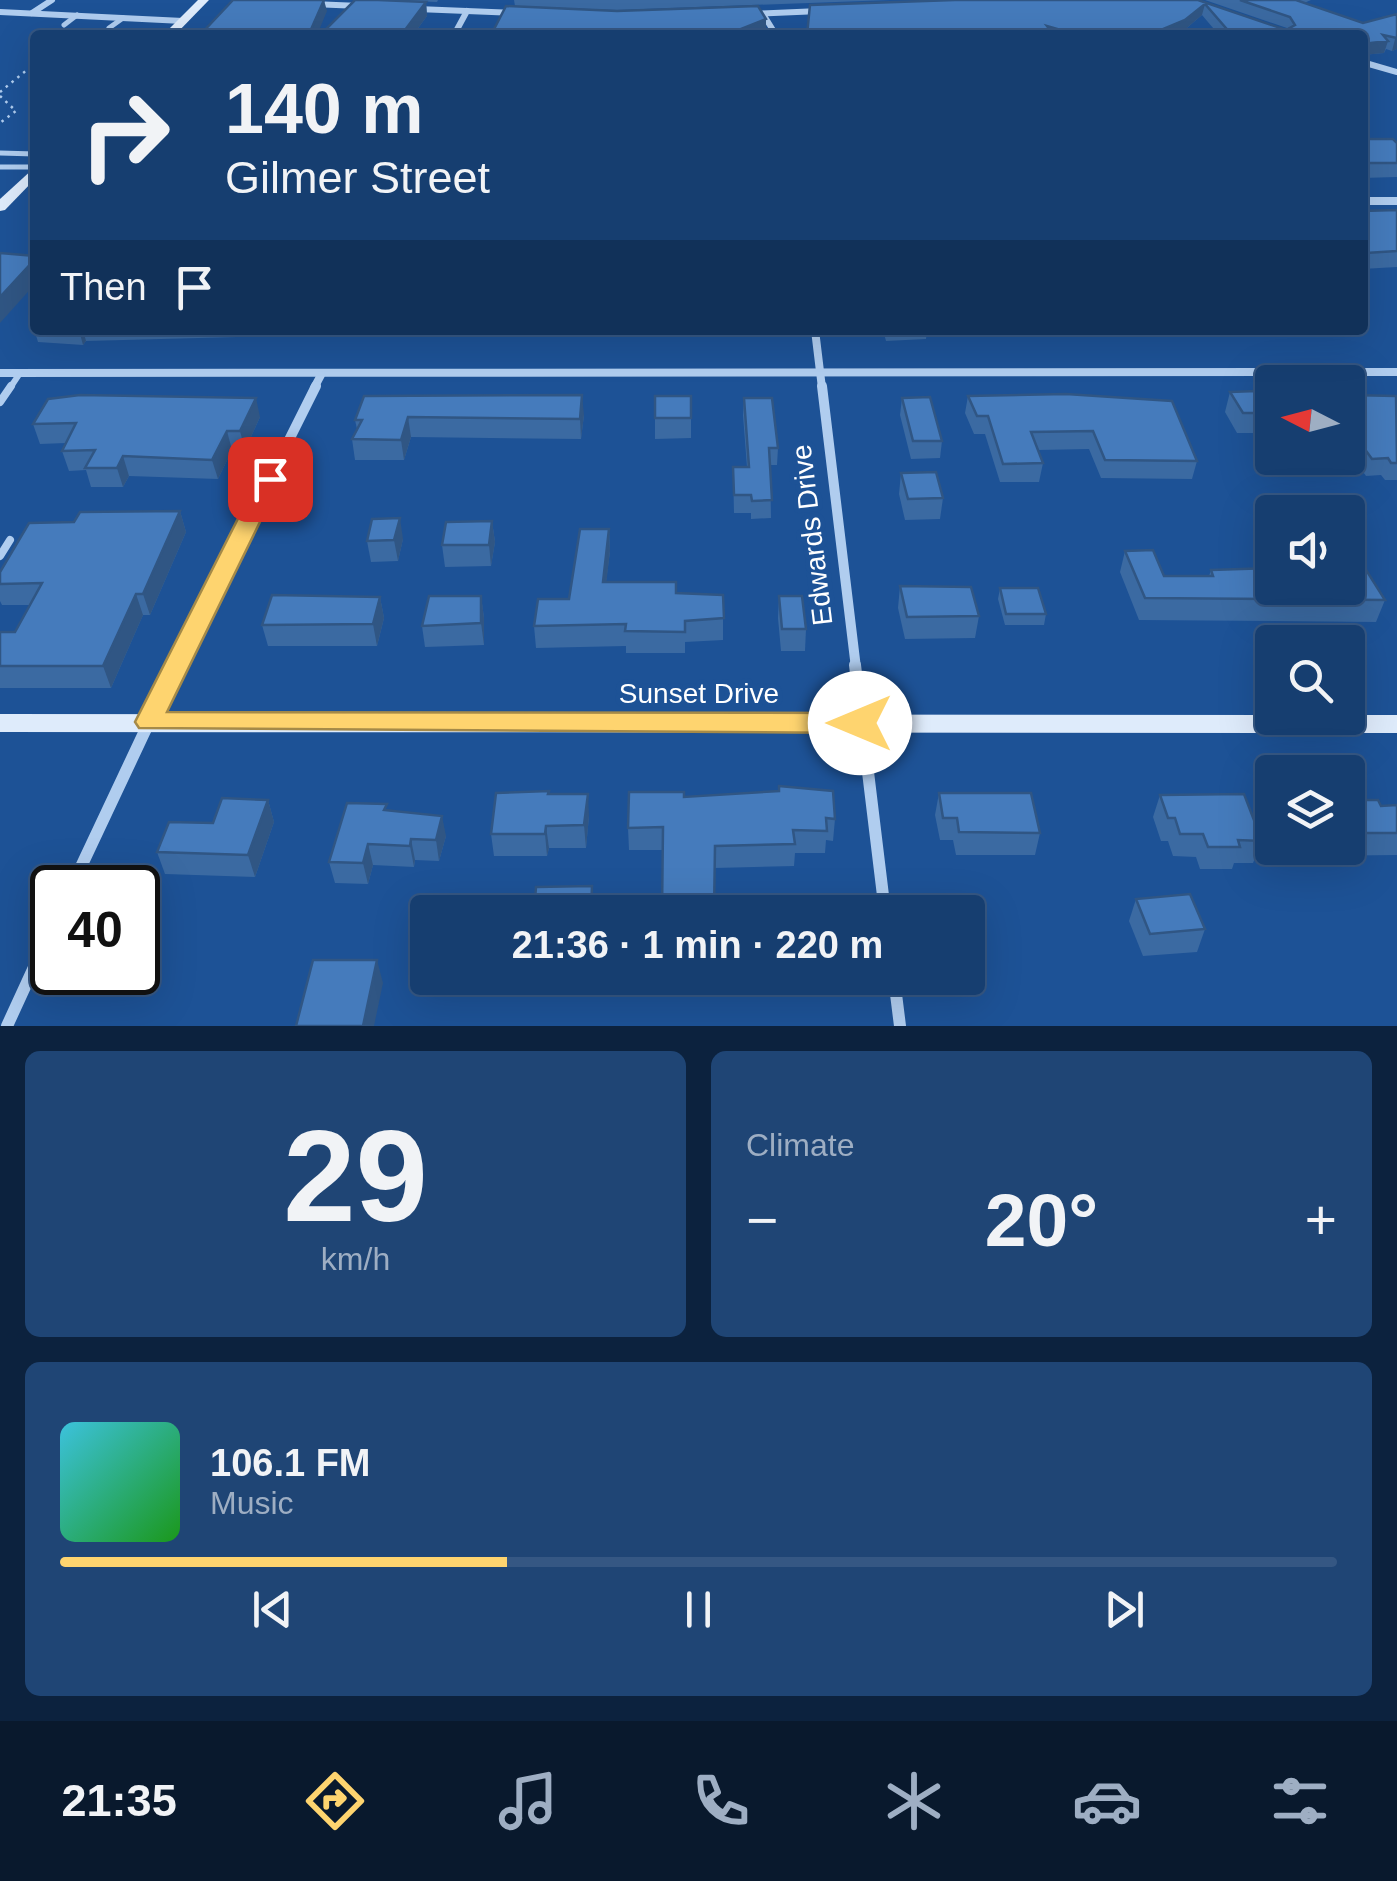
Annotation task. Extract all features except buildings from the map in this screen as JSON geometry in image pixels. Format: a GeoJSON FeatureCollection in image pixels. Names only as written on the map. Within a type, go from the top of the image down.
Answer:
{"type":"FeatureCollection","features":[{"type":"Feature","properties":{"kind":"street"},"geometry":{"type":"LineString","coordinates":[[32,13],[52,0]]}},
{"type":"Feature","properties":{"kind":"street"},"geometry":{"type":"LineString","coordinates":[[174,30],[204,0]]}},
{"type":"Feature","properties":{"kind":"street"},"geometry":{"type":"LineString","coordinates":[[306,4],[364,3]]}},
{"type":"Feature","properties":{"kind":"street"},"geometry":{"type":"LineString","coordinates":[[1,7],[32,13],[183,21]]}},
{"type":"Feature","properties":{"kind":"street"},"geometry":{"type":"LineString","coordinates":[[414,9],[527,14]]}},
{"type":"Feature","properties":{"kind":"street"},"geometry":{"type":"LineString","coordinates":[[457,30],[467,11]]}},
{"type":"Feature","properties":{"kind":"street"},"geometry":{"type":"LineString","coordinates":[[745,14],[828,11]]}},
{"type":"Feature","properties":{"kind":"street"},"geometry":{"type":"LineString","coordinates":[[764,14],[773,30]]}},
{"type":"Feature","properties":{"kind":"street"},"geometry":{"type":"LineString","coordinates":[[1368,64],[1396,73]]}},
{"type":"Feature","properties":{"kind":"street"},"geometry":{"type":"LineString","coordinates":[[0,207],[30,174]]}},
{"type":"Feature","properties":{"kind":"street"},"geometry":{"type":"LineString","coordinates":[[1368,202],[1397,201]]}},
{"type":"Feature","properties":{"kind":"street","name":"Edwards Drive"},"geometry":{"type":"LineString","coordinates":[[815,335],[883,895]]}},
{"type":"Feature","properties":{"kind":"street"},"geometry":{"type":"LineString","coordinates":[[0,373],[321,376],[1397,372]]}},
{"type":"Feature","properties":{"kind":"street"},"geometry":{"type":"LineString","coordinates":[[82,865],[148,722],[321,376]]}},
{"type":"Feature","properties":{"kind":"street","name":"Sunset Drive"},"geometry":{"type":"LineString","coordinates":[[0,723],[1397,724]]}},
{"type":"Feature","properties":{"kind":"street"},"geometry":{"type":"LineString","coordinates":[[7,1026],[30,976]]}},
{"type":"Feature","properties":{"kind":"street"},"geometry":{"type":"LineString","coordinates":[[896,995],[900,1026]]}},
{"type":"Feature","properties":{"kind":"lane"},"geometry":{"type":"LineString","coordinates":[[64,24],[77,16]]}},
{"type":"Feature","properties":{"kind":"lane"},"geometry":{"type":"LineString","coordinates":[[110,28],[123,18]]}},
{"type":"Feature","properties":{"kind":"lane"},"geometry":{"type":"LineString","coordinates":[[0,153],[30,154]]}},
{"type":"Feature","properties":{"kind":"lane"},"geometry":{"type":"LineString","coordinates":[[0,167],[30,169]]}},
{"type":"Feature","properties":{"kind":"lane"},"geometry":{"type":"LineString","coordinates":[[0,402],[20,373]]}},
{"type":"Feature","properties":{"kind":"lane"},"geometry":{"type":"LineString","coordinates":[[0,556],[10,540]]}},
{"type":"Feature","properties":{"kind":"path"},"geometry":{"type":"LineString","coordinates":[[0,123],[16,111],[0,94],[28,69]]}},
{"type":"Feature","properties":{"kind":"route"},"geometry":{"type":"LineString","coordinates":[[270,479],[148,722],[860,723]]}}]}
